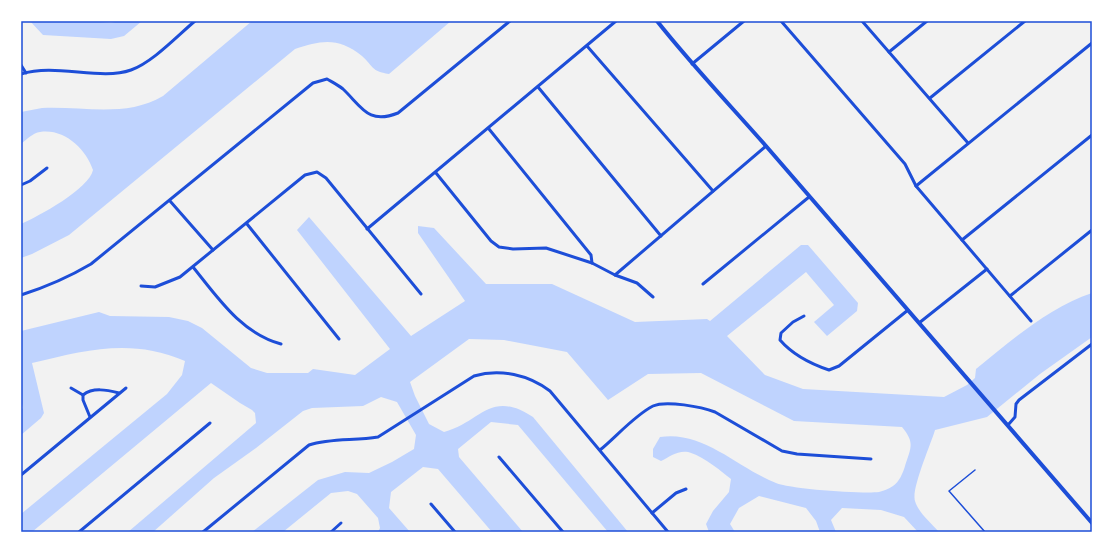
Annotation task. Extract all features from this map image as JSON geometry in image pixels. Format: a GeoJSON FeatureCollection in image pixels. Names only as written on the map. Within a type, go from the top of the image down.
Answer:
{"type":"FeatureCollection","features":[{"type":"Feature","properties":{"kind":"street"},"geometry":{"type":"LineString","coordinates":[[21,74],[50,70],[117,73],[131,70],[152,57],[195,21]]}},
{"type":"Feature","properties":{"kind":"street"},"geometry":{"type":"LineString","coordinates":[[21,295],[38,290],[71,276],[91,264],[313,83],[327,79],[342,89],[365,113],[375,117],[387,118],[398,113],[510,21]]}},
{"type":"Feature","properties":{"kind":"street"},"geometry":{"type":"LineString","coordinates":[[367,229],[436,173],[616,21]]}},
{"type":"Feature","properties":{"kind":"street"},"geometry":{"type":"LineString","coordinates":[[657,21],[692,64],[766,146],[1092,523]]}},
{"type":"Feature","properties":{"kind":"street"},"geometry":{"type":"LineString","coordinates":[[692,64],[744,21]]}},
{"type":"Feature","properties":{"kind":"street"},"geometry":{"type":"LineString","coordinates":[[781,21],[906,164],[916,186],[1031,321]]}},
{"type":"Feature","properties":{"kind":"street"},"geometry":{"type":"LineString","coordinates":[[862,21],[968,143]]}},
{"type":"Feature","properties":{"kind":"street"},"geometry":{"type":"LineString","coordinates":[[889,52],[927,21]]}},
{"type":"Feature","properties":{"kind":"street"},"geometry":{"type":"LineString","coordinates":[[930,98],[1025,21]]}},
{"type":"Feature","properties":{"kind":"street"},"geometry":{"type":"LineString","coordinates":[[916,186],[1092,43]]}},
{"type":"Feature","properties":{"kind":"street"},"geometry":{"type":"LineString","coordinates":[[587,46],[713,191]]}},
{"type":"Feature","properties":{"kind":"street"},"geometry":{"type":"LineString","coordinates":[[21,65],[26,73]]}},
{"type":"Feature","properties":{"kind":"street"},"geometry":{"type":"LineString","coordinates":[[538,87],[661,236]]}},
{"type":"Feature","properties":{"kind":"street"},"geometry":{"type":"LineString","coordinates":[[488,129],[588,252],[592,263]]}},
{"type":"Feature","properties":{"kind":"street"},"geometry":{"type":"LineString","coordinates":[[962,240],[1092,136]]}},
{"type":"Feature","properties":{"kind":"street"},"geometry":{"type":"LineString","coordinates":[[615,275],[766,146]]}},
{"type":"Feature","properties":{"kind":"street"},"geometry":{"type":"LineString","coordinates":[[21,185],[30,181],[47,168]]}},
{"type":"Feature","properties":{"kind":"street"},"geometry":{"type":"LineString","coordinates":[[141,286],[155,287],[180,277],[310,173],[317,172],[326,178],[421,294]]}},
{"type":"Feature","properties":{"kind":"street"},"geometry":{"type":"LineString","coordinates":[[436,173],[491,241],[499,247],[513,249],[546,248],[592,263],[615,275],[637,283],[653,297]]}},
{"type":"Feature","properties":{"kind":"street"},"geometry":{"type":"LineString","coordinates":[[703,284],[809,196]]}},
{"type":"Feature","properties":{"kind":"street"},"geometry":{"type":"LineString","coordinates":[[170,201],[213,250]]}},
{"type":"Feature","properties":{"kind":"street"},"geometry":{"type":"LineString","coordinates":[[247,224],[339,339]]}},
{"type":"Feature","properties":{"kind":"street"},"geometry":{"type":"LineString","coordinates":[[1010,296],[1092,230]]}},
{"type":"Feature","properties":{"kind":"street"},"geometry":{"type":"LineString","coordinates":[[193,267],[227,310],[244,325],[265,340],[281,344]]}},
{"type":"Feature","properties":{"kind":"street"},"geometry":{"type":"LineString","coordinates":[[919,323],[986,268]]}},
{"type":"Feature","properties":{"kind":"street"},"geometry":{"type":"LineString","coordinates":[[804,316],[793,322],[781,333],[780,340],[797,354],[814,365],[829,370],[839,366],[908,310]]}},
{"type":"Feature","properties":{"kind":"street"},"geometry":{"type":"LineString","coordinates":[[1008,426],[1015,417],[1016,404],[1019,400],[1092,344]]}},
{"type":"Feature","properties":{"kind":"street"},"geometry":{"type":"LineString","coordinates":[[203,532],[309,445],[321,441],[378,438],[474,376],[488,372],[496,372],[532,379],[550,391],[668,532]]}},
{"type":"Feature","properties":{"kind":"street"},"geometry":{"type":"LineString","coordinates":[[71,388],[83,395]]}},
{"type":"Feature","properties":{"kind":"street"},"geometry":{"type":"LineString","coordinates":[[21,475],[126,388]]}},
{"type":"Feature","properties":{"kind":"street"},"geometry":{"type":"LineString","coordinates":[[83,395],[91,390],[107,390],[119,393]]}},
{"type":"Feature","properties":{"kind":"street"},"geometry":{"type":"LineString","coordinates":[[83,395],[83,400],[90,417]]}},
{"type":"Feature","properties":{"kind":"street"},"geometry":{"type":"LineString","coordinates":[[600,450],[645,412],[654,406],[665,404],[704,408],[715,412],[782,451],[796,454],[870,459]]}},
{"type":"Feature","properties":{"kind":"street"},"geometry":{"type":"LineString","coordinates":[[79,532],[210,423]]}},
{"type":"Feature","properties":{"kind":"street"},"geometry":{"type":"LineString","coordinates":[[500,457],[563,532]]}},
{"type":"Feature","properties":{"kind":"street"},"geometry":{"type":"LineString","coordinates":[[652,513],[676,493],[686,488]]}},
{"type":"Feature","properties":{"kind":"street"},"geometry":{"type":"LineString","coordinates":[[431,504],[455,532]]}},
{"type":"Feature","properties":{"kind":"street"},"geometry":{"type":"LineString","coordinates":[[331,532],[341,523]]}},
{"type":"Feature","properties":{"kind":"lane"},"geometry":{"type":"LineString","coordinates":[[975,470],[949,491],[984,532]]}},
{"type":"Feature","properties":{"kind":"water"},"geometry":{"type":"Polygon","coordinates":[[[30,21],[91,21],[111,23],[119,21],[142,21],[124,36],[111,39],[43,35],[30,21]]]}},
{"type":"Feature","properties":{"kind":"water"},"geometry":{"type":"Polygon","coordinates":[[[252,21],[451,21],[389,74],[376,70],[354,50],[338,43],[322,42],[295,49],[69,235],[21,258],[21,224],[51,208],[73,193],[83,185],[93,170],[90,162],[79,148],[73,142],[57,133],[40,132],[30,136],[21,144],[21,112],[42,108],[119,109],[149,103],[163,96],[252,21]]]}},
{"type":"Feature","properties":{"kind":"water"},"geometry":{"type":"Polygon","coordinates":[[[309,217],[411,336],[465,301],[418,233],[418,226],[434,228],[486,284],[552,284],[635,322],[707,319],[710,321],[801,245],[808,245],[858,303],[857,311],[827,336],[814,322],[834,305],[806,272],[727,336],[765,375],[803,389],[944,397],[967,385],[975,378],[976,369],[1045,316],[1076,299],[1092,293],[1092,337],[1040,374],[987,417],[935,430],[916,487],[915,501],[925,517],[939,532],[918,532],[904,517],[881,510],[842,508],[831,520],[836,532],[820,532],[816,521],[806,508],[759,496],[739,508],[730,524],[735,532],[709,532],[706,524],[713,511],[729,492],[731,479],[704,459],[688,452],[677,453],[661,461],[653,457],[653,449],[660,437],[676,436],[691,439],[720,452],[776,483],[795,487],[826,490],[879,492],[888,489],[899,480],[910,450],[911,445],[909,437],[902,427],[794,421],[701,373],[648,374],[608,400],[567,352],[504,340],[469,339],[410,382],[415,396],[429,424],[444,432],[467,422],[486,410],[506,406],[518,409],[533,417],[628,532],[608,532],[518,425],[491,422],[458,449],[459,457],[523,532],[492,532],[438,469],[423,467],[391,492],[389,508],[410,532],[378,532],[380,528],[378,518],[357,494],[348,491],[331,493],[283,532],[252,532],[318,480],[345,472],[369,473],[414,449],[416,435],[397,402],[381,397],[363,406],[312,408],[303,411],[256,448],[214,478],[153,532],[128,532],[256,423],[255,413],[252,410],[211,383],[32,532],[21,532],[21,514],[167,394],[182,375],[185,361],[165,354],[146,350],[109,348],[32,363],[44,413],[41,418],[21,435],[21,410],[23,408],[21,399],[21,331],[99,312],[110,316],[169,317],[188,321],[202,328],[251,368],[267,373],[308,373],[313,369],[355,375],[390,349],[297,230],[309,217]]]}}]}
